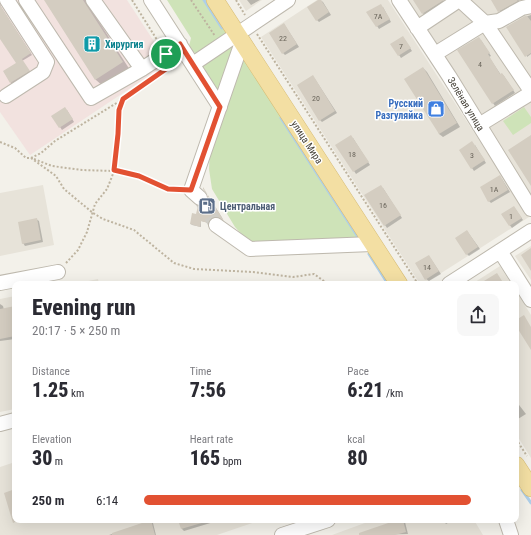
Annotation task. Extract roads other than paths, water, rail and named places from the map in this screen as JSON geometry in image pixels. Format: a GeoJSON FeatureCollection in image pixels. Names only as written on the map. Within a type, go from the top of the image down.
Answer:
{"type":"FeatureCollection","features":[{"type":"Feature","properties":{"kind":"main road","name":"улица Мира"},"geometry":{"type":"LineString","coordinates":[[215,0],[397,281]]}},
{"type":"Feature","properties":{"kind":"main road"},"geometry":{"type":"LineString","coordinates":[[522,460],[531,488]]}},
{"type":"Feature","properties":{"kind":"street"},"geometry":{"type":"LineString","coordinates":[[6,96],[43,72],[46,62],[7,0]]}},
{"type":"Feature","properties":{"kind":"street"},"geometry":{"type":"LineString","coordinates":[[26,0],[91,98],[142,69],[180,44]]}},
{"type":"Feature","properties":{"kind":"street"},"geometry":{"type":"LineString","coordinates":[[93,0],[142,69]]}},
{"type":"Feature","properties":{"kind":"street"},"geometry":{"type":"LineString","coordinates":[[151,0],[220,107]]}},
{"type":"Feature","properties":{"kind":"street"},"geometry":{"type":"LineString","coordinates":[[196,194],[239,38],[251,24],[288,0]]}},
{"type":"Feature","properties":{"kind":"street","name":"Зелёная улица"},"geometry":{"type":"LineString","coordinates":[[399,0],[435,54],[531,209]]}},
{"type":"Feature","properties":{"kind":"street"},"geometry":{"type":"LineString","coordinates":[[417,28],[460,0],[485,23],[531,92],[479,125]]}},
{"type":"Feature","properties":{"kind":"street"},"geometry":{"type":"LineString","coordinates":[[435,54],[485,23],[499,21],[522,8],[531,6]]}},
{"type":"Feature","properties":{"kind":"street"},"geometry":{"type":"LineString","coordinates":[[193,64],[220,45],[239,38]]}},
{"type":"Feature","properties":{"kind":"street"},"geometry":{"type":"LineString","coordinates":[[216,225],[250,249],[372,244]]}},
{"type":"Feature","properties":{"kind":"street"},"geometry":{"type":"LineString","coordinates":[[454,281],[531,231]]}},
{"type":"Feature","properties":{"kind":"street"},"geometry":{"type":"LineString","coordinates":[[500,251],[531,300]]}},
{"type":"Feature","properties":{"kind":"street"},"geometry":{"type":"LineString","coordinates":[[0,283],[58,272]]}},
{"type":"Feature","properties":{"kind":"street"},"geometry":{"type":"LineString","coordinates":[[0,424],[12,421]]}},
{"type":"Feature","properties":{"kind":"street"},"geometry":{"type":"LineString","coordinates":[[282,535],[319,523]]}},
{"type":"Feature","properties":{"kind":"street"},"geometry":{"type":"LineString","coordinates":[[507,523],[511,535]]}},
{"type":"Feature","properties":{"kind":"waterway"},"geometry":{"type":"LineString","coordinates":[[204,0],[222,28]]}},
{"type":"Feature","properties":{"kind":"waterway"},"geometry":{"type":"LineString","coordinates":[[281,118],[358,237]]}},
{"type":"Feature","properties":{"kind":"waterway"},"geometry":{"type":"LineString","coordinates":[[369,254],[386,281]]}},
{"type":"Feature","properties":{"kind":"waterway"},"geometry":{"type":"LineString","coordinates":[[522,490],[531,503]]}},
{"type":"Feature","properties":{"kind":"tunnel"},"geometry":{"type":"LineString","coordinates":[[200,198],[216,225]]}},
{"type":"Feature","properties":{"kind":"place","name":"Хирургия"},"geometry":{"type":"Point","coordinates":[92,44]}},
{"type":"Feature","properties":{"kind":"place","name":"Русский Разгуляйка"},"geometry":{"type":"Point","coordinates":[436,109]}},
{"type":"Feature","properties":{"kind":"place","name":"Центральная"},"geometry":{"type":"Point","coordinates":[207,206]}}]}
